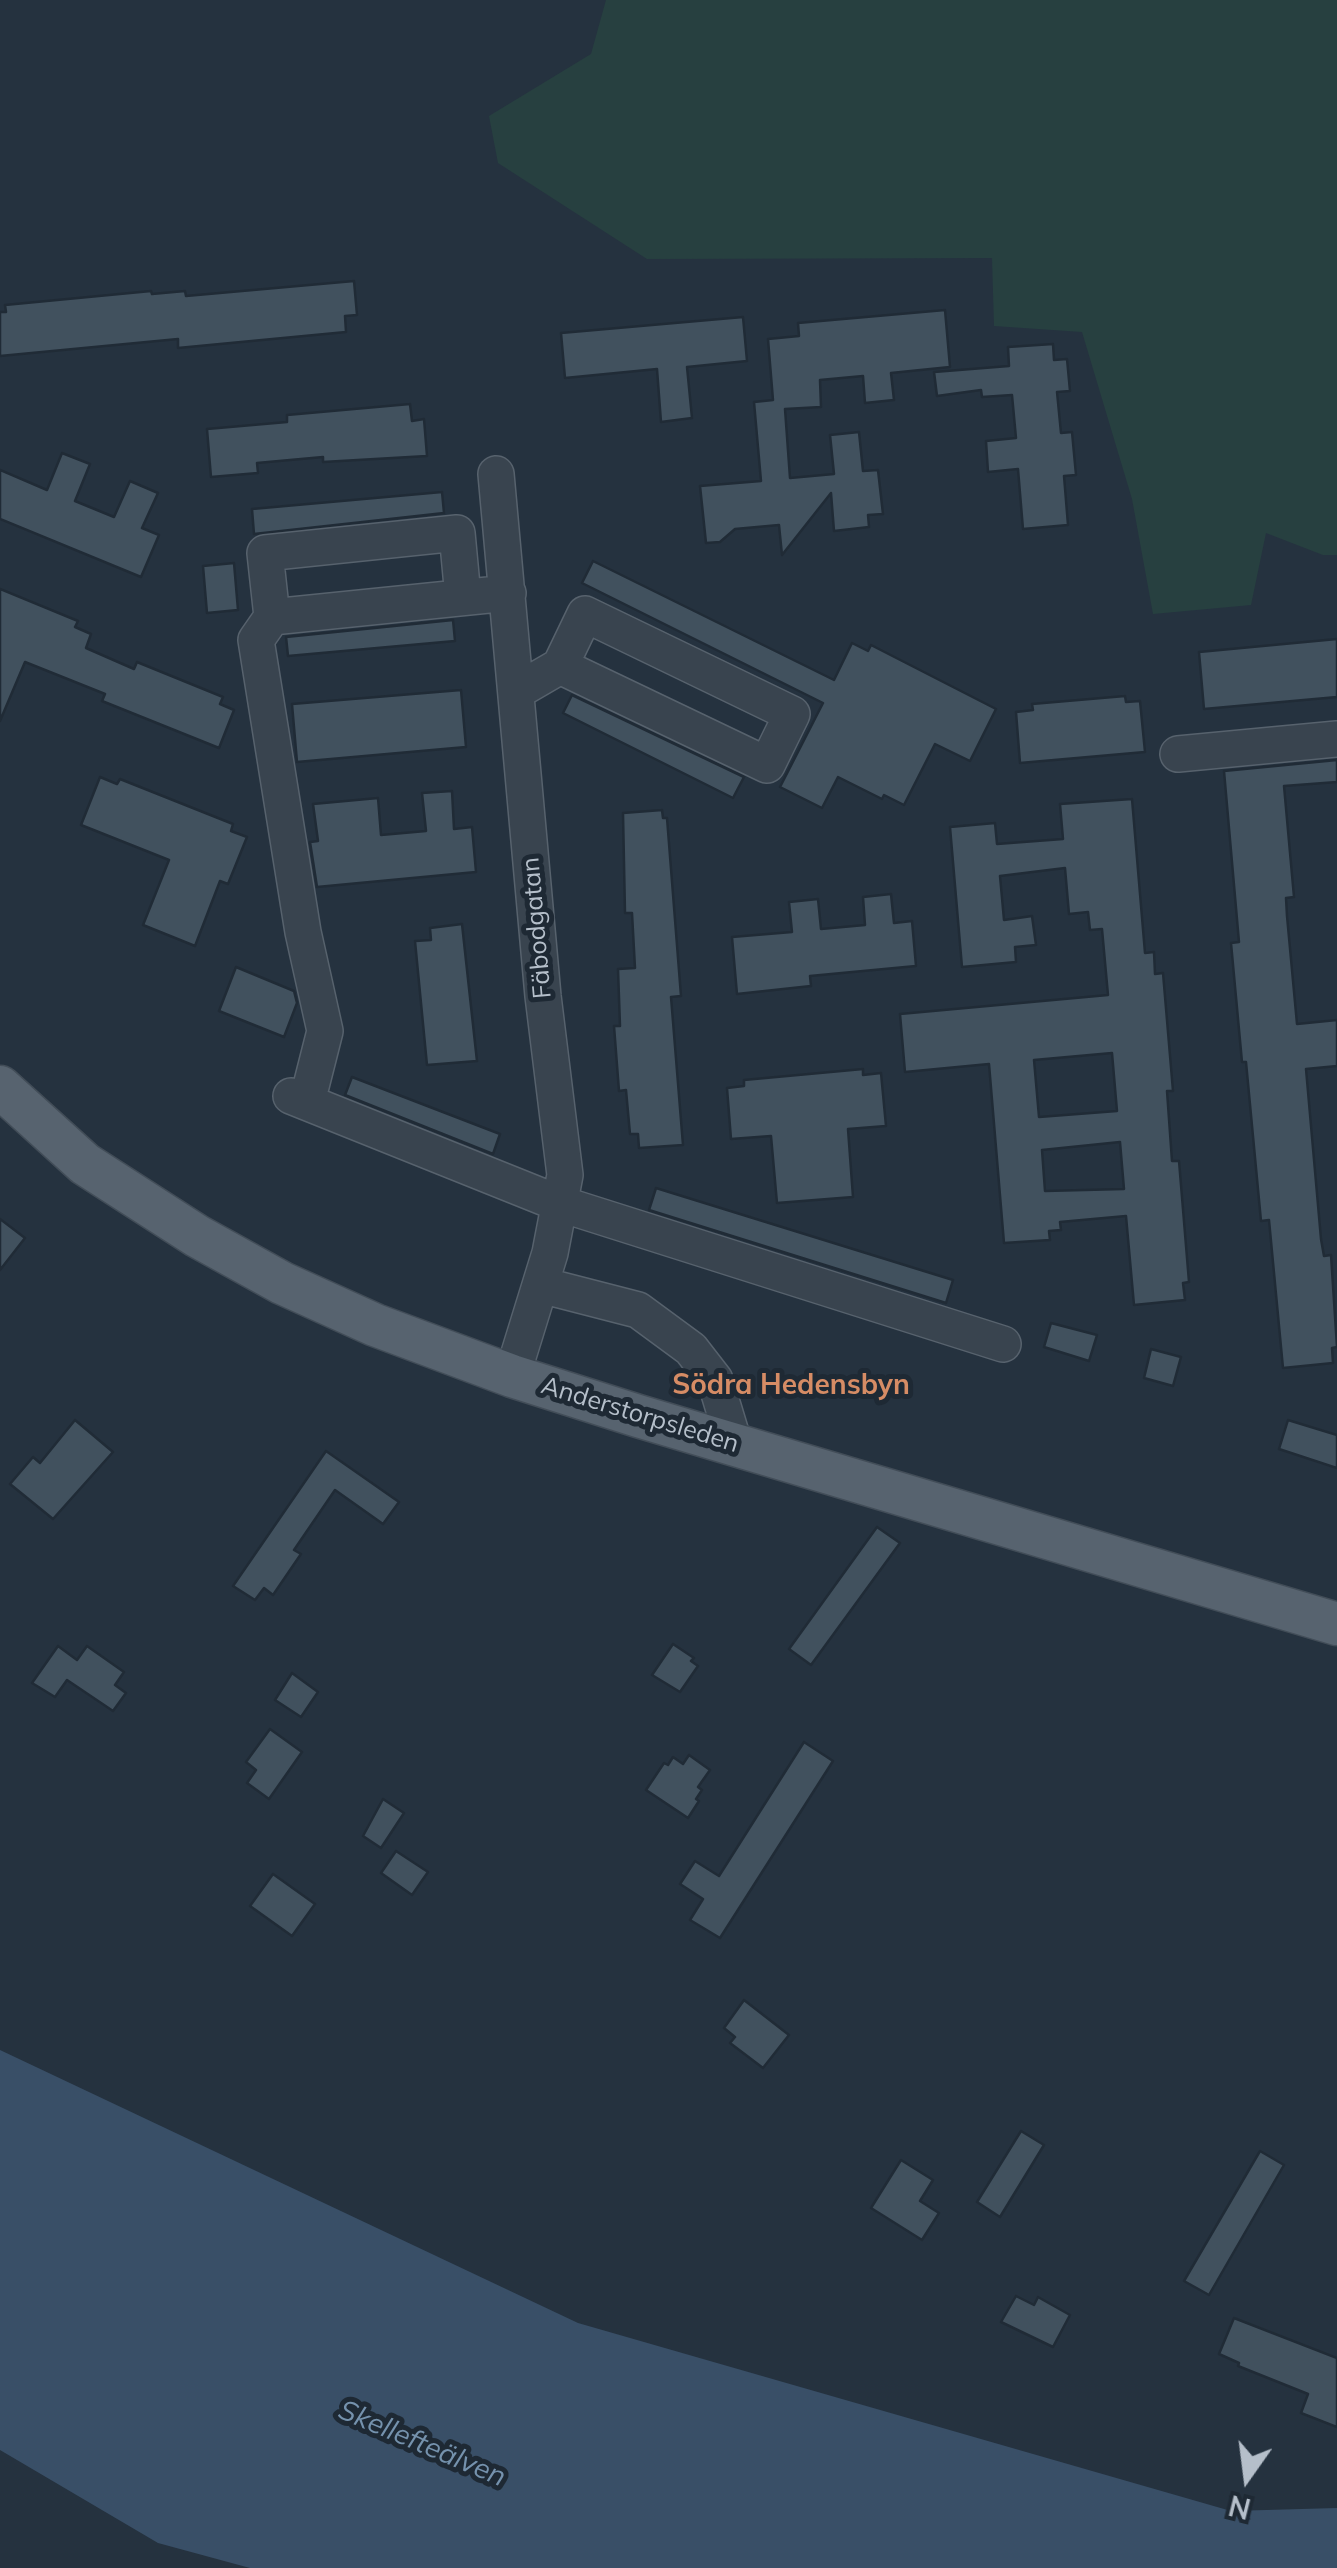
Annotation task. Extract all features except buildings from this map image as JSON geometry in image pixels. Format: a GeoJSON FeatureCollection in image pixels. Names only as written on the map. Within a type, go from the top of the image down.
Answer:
{"type":"FeatureCollection","features":[{"type":"Feature","properties":{"kind":"main road","name":"Anderstorpsleden"},"geometry":{"type":"LineString","coordinates":[[0,1086],[85,1164],[198,1236],[282,1283],[375,1325],[512,1376],[1337,1624]]}},
{"type":"Feature","properties":{"kind":"street","name":"Fäbodgatan"},"geometry":{"type":"LineString","coordinates":[[496,474],[543,996],[565,1175],[540,1286],[512,1376]]}},
{"type":"Feature","properties":{"kind":"street"},"geometry":{"type":"LineString","coordinates":[[463,597],[457,533],[265,553],[272,617],[256,640],[304,932],[325,1031],[299,1099],[558,1203],[1003,1344]]}},
{"type":"Feature","properties":{"kind":"street"},"geometry":{"type":"LineString","coordinates":[[272,617],[508,593]]}},
{"type":"Feature","properties":{"kind":"street"},"geometry":{"type":"LineString","coordinates":[[517,691],[560,666],[585,614],[792,714],[767,766],[560,666]]}},
{"type":"Feature","properties":{"kind":"street"},"geometry":{"type":"LineString","coordinates":[[1178,754],[1337,739]]}},
{"type":"Feature","properties":{"kind":"street"},"geometry":{"type":"LineString","coordinates":[[540,1286],[638,1310],[691,1349],[715,1380],[734,1444]]}},
{"type":"Feature","properties":{"kind":"green space"},"geometry":{"type":"Polygon","coordinates":[[[606,0],[1337,0],[1337,555],[1323,555],[1266,533],[1251,605],[1153,614],[1132,499],[1082,332],[994,326],[992,258],[647,259],[498,163],[489,116],[591,54],[606,0]]]}},
{"type":"Feature","properties":{"kind":"water","name":"Skellefteälven"},"geometry":{"type":"Polygon","coordinates":[[[0,2050],[578,2323],[1231,2511],[1337,2508],[1337,2568],[250,2568],[158,2543],[0,2450],[0,2050]]]}},
{"type":"Feature","properties":{"kind":"district","name":"Södra Hedensbyn"},"geometry":{"type":"Point","coordinates":[791,1386]}}]}
